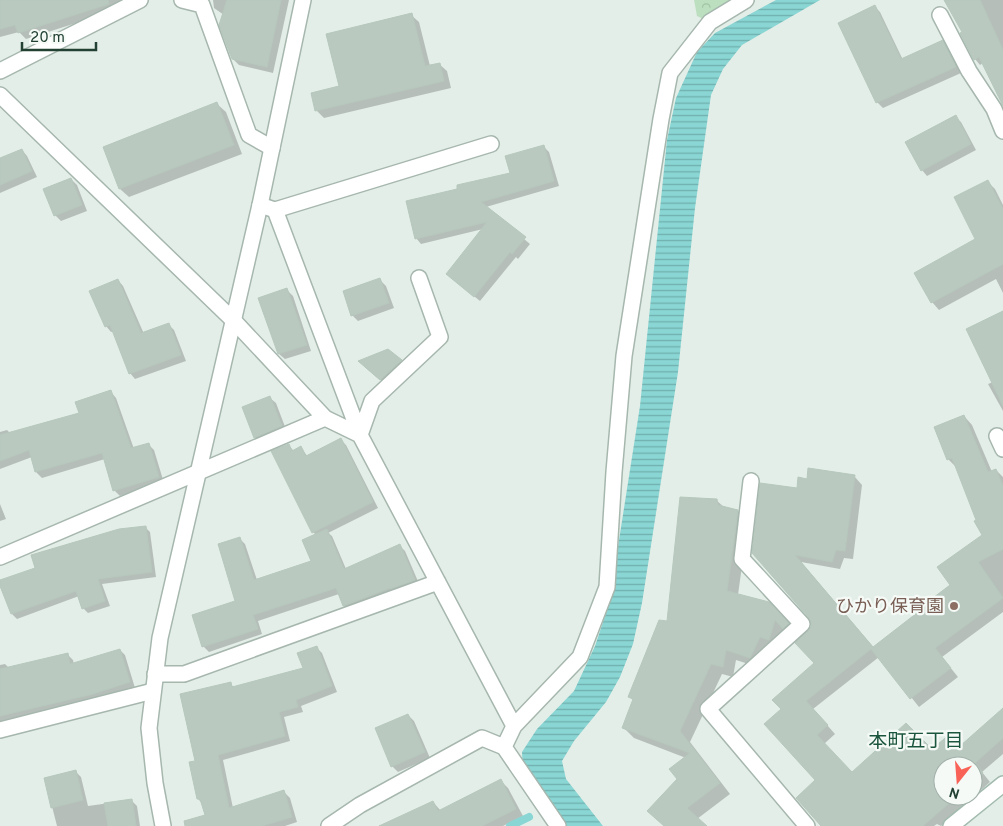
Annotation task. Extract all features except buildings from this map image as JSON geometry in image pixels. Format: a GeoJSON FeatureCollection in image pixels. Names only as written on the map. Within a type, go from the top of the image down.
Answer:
{"type":"FeatureCollection","features":[{"type":"Feature","properties":{"kind":"street"},"geometry":{"type":"LineString","coordinates":[[0,71],[140,0]]}},
{"type":"Feature","properties":{"kind":"street"},"geometry":{"type":"LineString","coordinates":[[183,0],[203,2],[249,135],[272,148]]}},
{"type":"Feature","properties":{"kind":"street"},"geometry":{"type":"LineString","coordinates":[[163,826],[148,728],[160,638],[260,205],[303,0]]}},
{"type":"Feature","properties":{"kind":"street"},"geometry":{"type":"LineString","coordinates":[[504,747],[514,726],[580,657],[607,587],[624,356],[659,128],[670,73],[710,22],[746,0]]}},
{"type":"Feature","properties":{"kind":"street"},"geometry":{"type":"LineString","coordinates":[[940,15],[969,71],[998,106],[1003,131]]}},
{"type":"Feature","properties":{"kind":"street"},"geometry":{"type":"LineString","coordinates":[[0,94],[234,321],[325,418],[360,435]]}},
{"type":"Feature","properties":{"kind":"street"},"geometry":{"type":"LineString","coordinates":[[260,205],[275,210],[492,144]]}},
{"type":"Feature","properties":{"kind":"street"},"geometry":{"type":"LineString","coordinates":[[275,210],[360,435],[514,726]]}},
{"type":"Feature","properties":{"kind":"street"},"geometry":{"type":"LineString","coordinates":[[360,435],[372,401],[440,337],[419,278]]}},
{"type":"Feature","properties":{"kind":"street"},"geometry":{"type":"LineString","coordinates":[[0,557],[325,418]]}},
{"type":"Feature","properties":{"kind":"street"},"geometry":{"type":"LineString","coordinates":[[751,481],[742,559],[802,624],[708,709],[807,826]]}},
{"type":"Feature","properties":{"kind":"street"},"geometry":{"type":"LineString","coordinates":[[155,674],[184,674],[438,582]]}},
{"type":"Feature","properties":{"kind":"street"},"geometry":{"type":"LineString","coordinates":[[0,730],[153,691]]}},
{"type":"Feature","properties":{"kind":"street"},"geometry":{"type":"LineString","coordinates":[[328,826],[360,805],[482,738],[504,747],[558,826]]}},
{"type":"Feature","properties":{"kind":"street"},"geometry":{"type":"LineString","coordinates":[[951,826],[1003,784]]}},
{"type":"Feature","properties":{"kind":"green space"},"geometry":{"type":"Polygon","coordinates":[[[694,0],[746,0],[710,22],[697,16],[694,0]]]}},
{"type":"Feature","properties":{"kind":"water"},"geometry":{"type":"Polygon","coordinates":[[[776,0],[820,0],[742,45],[723,69],[711,95],[695,208],[678,372],[642,603],[633,644],[620,677],[606,702],[574,741],[562,761],[566,779],[603,826],[566,826],[523,772],[522,752],[537,729],[574,691],[595,646],[609,604],[640,406],[667,140],[676,98],[697,52],[715,33],[776,0]]]}},
{"type":"Feature","properties":{"kind":"waterway"},"geometry":{"type":"LineString","coordinates":[[510,826],[529,817]]}},
{"type":"Feature","properties":{"kind":"place","name":"ひかり保育園"},"geometry":{"type":"Point","coordinates":[954,606]}},
{"type":"Feature","properties":{"kind":"district","name":"本町五丁目"},"geometry":{"type":"Point","coordinates":[916,740]}}]}
